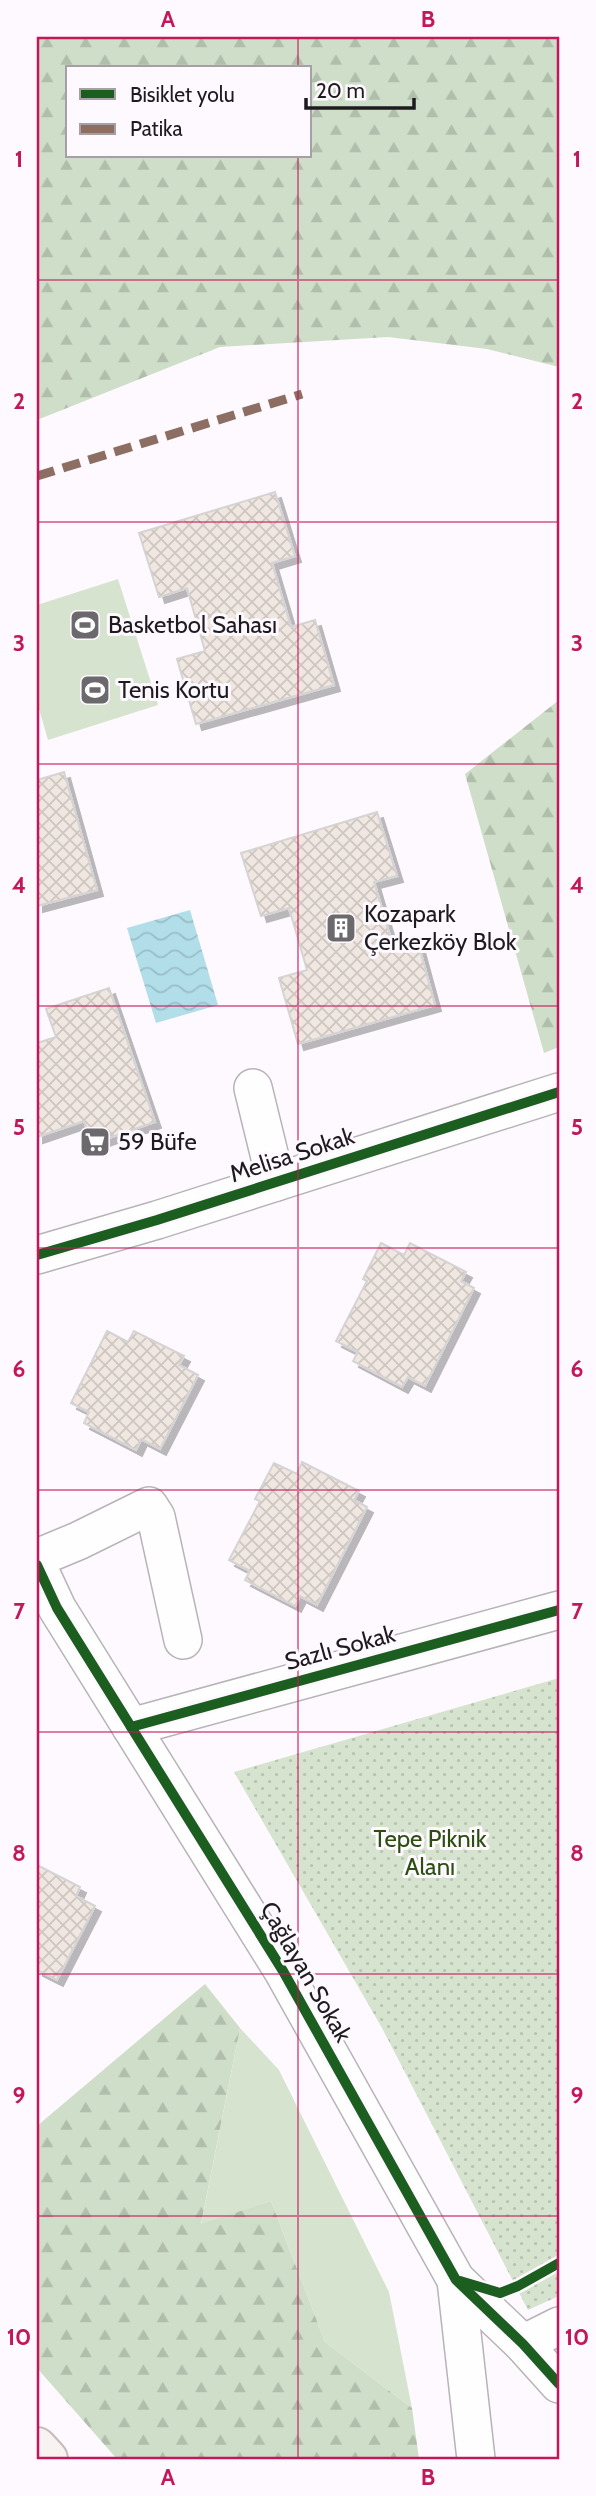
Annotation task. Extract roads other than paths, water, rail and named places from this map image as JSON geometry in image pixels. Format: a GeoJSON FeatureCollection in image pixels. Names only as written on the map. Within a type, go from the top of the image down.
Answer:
{"type":"FeatureCollection","features":[{"type":"Feature","properties":{"kind":"main road"},"geometry":{"type":"LineString","coordinates":[[37,2447],[48,2459]]}},
{"type":"Feature","properties":{"kind":"street"},"geometry":{"type":"LineString","coordinates":[[253,1088],[276,1182]]}},
{"type":"Feature","properties":{"kind":"street","name":"Melisa Sokak"},"geometry":{"type":"LineString","coordinates":[[37,1255],[559,1092]]}},
{"type":"Feature","properties":{"kind":"street"},"geometry":{"type":"LineString","coordinates":[[37,1558],[78,1542],[149,1506],[156,1517],[183,1640]]}},
{"type":"Feature","properties":{"kind":"street","name":"Çağlayan Sokak"},"geometry":{"type":"LineString","coordinates":[[37,1565],[57,1608],[283,1971],[457,2280],[523,2344],[559,2384]]}},
{"type":"Feature","properties":{"kind":"street","name":"Sazlı Sokak"},"geometry":{"type":"LineString","coordinates":[[131,1727],[559,1610]]}},
{"type":"Feature","properties":{"kind":"street"},"geometry":{"type":"LineString","coordinates":[[457,2280],[476,2459]]}},
{"type":"Feature","properties":{"kind":"street"},"geometry":{"type":"LineString","coordinates":[[523,2344],[559,2326]]}},
{"type":"Feature","properties":{"kind":"water"},"geometry":{"type":"Polygon","coordinates":[[[190,910],[218,1005],[156,1023],[127,928],[190,910]]]}},
{"type":"Feature","properties":{"kind":"place","name":"Basketbol Sahası"},"geometry":{"type":"Point","coordinates":[85,625]}},
{"type":"Feature","properties":{"kind":"place","name":"Tenis Kortu"},"geometry":{"type":"Point","coordinates":[95,690]}},
{"type":"Feature","properties":{"kind":"place","name":"Kozapark Çerkezköy Blok"},"geometry":{"type":"Point","coordinates":[341,928]}},
{"type":"Feature","properties":{"kind":"place","name":"59 Büfe"},"geometry":{"type":"Point","coordinates":[95,1142]}},
{"type":"Feature","properties":{"kind":"park label","name":"Tepe Piknik Alanı"},"geometry":{"type":"Point","coordinates":[430,1853]}}]}
